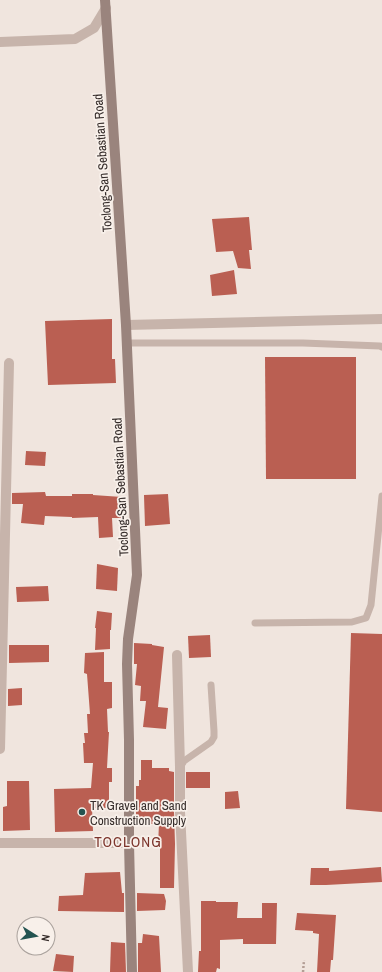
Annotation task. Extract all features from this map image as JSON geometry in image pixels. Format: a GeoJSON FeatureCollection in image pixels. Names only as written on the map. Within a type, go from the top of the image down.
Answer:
{"type":"FeatureCollection","features":[{"type":"Feature","properties":{"kind":"street"},"geometry":{"type":"LineString","coordinates":[[0,42],[75,39],[94,28],[106,4]]}},
{"type":"Feature","properties":{"kind":"street","name":"Toclong-San Sebastian Road"},"geometry":{"type":"LineString","coordinates":[[106,4],[126,325],[137,575],[127,651],[132,972]]}},
{"type":"Feature","properties":{"kind":"street"},"geometry":{"type":"LineString","coordinates":[[126,325],[382,319]]}},
{"type":"Feature","properties":{"kind":"street"},"geometry":{"type":"LineString","coordinates":[[0,749],[9,363]]}},
{"type":"Feature","properties":{"kind":"street"},"geometry":{"type":"LineString","coordinates":[[177,655],[180,812],[188,972]]}},
{"type":"Feature","properties":{"kind":"street"},"geometry":{"type":"LineString","coordinates":[[0,843],[129,843]]}},
{"type":"Feature","properties":{"kind":"lane"},"geometry":{"type":"LineString","coordinates":[[126,343],[304,343],[382,346]]}},
{"type":"Feature","properties":{"kind":"lane"},"geometry":{"type":"LineString","coordinates":[[255,623],[352,622],[366,618],[371,605],[382,496]]}},
{"type":"Feature","properties":{"kind":"lane"},"geometry":{"type":"LineString","coordinates":[[180,767],[184,761],[211,742],[214,737],[211,684]]}},
{"type":"Feature","properties":{"kind":"path"},"geometry":{"type":"LineString","coordinates":[[303,972],[304,960]]}},
{"type":"Feature","properties":{"kind":"building"},"geometry":{"type":"Polygon","coordinates":[[[249,217],[252,250],[249,250],[251,269],[238,268],[233,251],[216,252],[212,219],[249,217]]]}},
{"type":"Feature","properties":{"kind":"building"},"geometry":{"type":"Polygon","coordinates":[[[234,270],[237,294],[212,296],[210,275],[234,270]]]}},
{"type":"Feature","properties":{"kind":"building"},"geometry":{"type":"Polygon","coordinates":[[[112,319],[112,359],[115,359],[116,383],[48,385],[45,321],[112,319]]]}},
{"type":"Feature","properties":{"kind":"building"},"geometry":{"type":"Polygon","coordinates":[[[265,357],[356,357],[356,479],[266,479],[265,357]]]}},
{"type":"Feature","properties":{"kind":"building"},"geometry":{"type":"Polygon","coordinates":[[[26,451],[46,452],[45,466],[25,465],[26,451]]]}},
{"type":"Feature","properties":{"kind":"building"},"geometry":{"type":"Polygon","coordinates":[[[45,492],[46,496],[93,494],[122,497],[121,518],[112,518],[113,537],[99,538],[98,517],[72,518],[45,516],[44,525],[21,523],[23,504],[12,504],[12,493],[45,492]]]}},
{"type":"Feature","properties":{"kind":"building"},"geometry":{"type":"Polygon","coordinates":[[[168,494],[170,524],[145,526],[144,495],[168,494]]]}},
{"type":"Feature","properties":{"kind":"building"},"geometry":{"type":"Polygon","coordinates":[[[97,564],[118,568],[117,591],[96,589],[97,564]]]}},
{"type":"Feature","properties":{"kind":"building"},"geometry":{"type":"Polygon","coordinates":[[[48,586],[49,601],[17,602],[16,587],[48,586]]]}},
{"type":"Feature","properties":{"kind":"building"},"geometry":{"type":"Polygon","coordinates":[[[97,611],[112,613],[110,649],[95,650],[97,611]]]}},
{"type":"Feature","properties":{"kind":"building"},"geometry":{"type":"Polygon","coordinates":[[[351,633],[382,634],[382,812],[346,809],[351,633]]]}},
{"type":"Feature","properties":{"kind":"building"},"geometry":{"type":"Polygon","coordinates":[[[210,635],[211,657],[189,658],[188,636],[210,635]]]}},
{"type":"Feature","properties":{"kind":"building"},"geometry":{"type":"Polygon","coordinates":[[[134,643],[152,644],[164,647],[158,707],[168,708],[166,729],[143,727],[146,701],[140,701],[141,686],[135,685],[137,664],[134,664],[134,643]]]}},
{"type":"Feature","properties":{"kind":"building"},"geometry":{"type":"Polygon","coordinates":[[[9,645],[49,645],[49,662],[9,663],[9,645]]]}},
{"type":"Feature","properties":{"kind":"building"},"geometry":{"type":"Polygon","coordinates":[[[104,652],[104,682],[112,682],[112,708],[107,709],[109,732],[107,768],[112,768],[112,782],[109,782],[109,808],[92,808],[93,831],[55,832],[54,789],[91,788],[93,763],[84,763],[83,743],[85,743],[84,733],[88,733],[87,714],[90,714],[87,674],[84,673],[85,653],[104,652]]]}},
{"type":"Feature","properties":{"kind":"building"},"geometry":{"type":"Polygon","coordinates":[[[22,688],[22,705],[8,706],[8,689],[22,688]]]}},
{"type":"Feature","properties":{"kind":"building"},"geometry":{"type":"Polygon","coordinates":[[[141,760],[152,760],[152,768],[169,768],[169,771],[174,772],[174,888],[160,888],[160,845],[158,845],[159,824],[136,824],[136,786],[139,786],[139,780],[141,780],[141,760]]]}},
{"type":"Feature","properties":{"kind":"building"},"geometry":{"type":"Polygon","coordinates":[[[186,772],[210,772],[210,788],[186,788],[186,772]]]}},
{"type":"Feature","properties":{"kind":"building"},"geometry":{"type":"Polygon","coordinates":[[[7,781],[29,781],[30,830],[3,831],[3,807],[7,806],[7,781]]]}},
{"type":"Feature","properties":{"kind":"building"},"geometry":{"type":"Polygon","coordinates":[[[238,791],[240,808],[225,809],[225,792],[238,791]]]}},
{"type":"Feature","properties":{"kind":"building"},"geometry":{"type":"Polygon","coordinates":[[[381,867],[382,882],[310,885],[311,868],[329,868],[329,871],[381,867]]]}},
{"type":"Feature","properties":{"kind":"building"},"geometry":{"type":"Polygon","coordinates":[[[120,872],[122,893],[124,893],[124,912],[58,911],[59,896],[83,895],[85,873],[120,872]]]}},
{"type":"Feature","properties":{"kind":"building"},"geometry":{"type":"Polygon","coordinates":[[[137,893],[164,894],[166,901],[165,910],[137,911],[137,893]]]}},
{"type":"Feature","properties":{"kind":"building"},"geometry":{"type":"Polygon","coordinates":[[[201,901],[238,902],[237,918],[262,918],[262,903],[277,903],[276,944],[243,944],[243,939],[220,940],[220,969],[217,968],[216,972],[198,972],[199,951],[201,951],[201,901]]]}},
{"type":"Feature","properties":{"kind":"building"},"geometry":{"type":"Polygon","coordinates":[[[297,913],[336,915],[333,960],[331,960],[330,972],[317,972],[319,934],[313,933],[313,931],[295,930],[297,913]]]}},
{"type":"Feature","properties":{"kind":"building"},"geometry":{"type":"Polygon","coordinates":[[[143,934],[159,936],[161,972],[138,972],[138,943],[142,943],[143,934]]]}},
{"type":"Feature","properties":{"kind":"building"},"geometry":{"type":"Polygon","coordinates":[[[111,942],[125,943],[126,972],[110,972],[111,942]]]}},
{"type":"Feature","properties":{"kind":"building"},"geometry":{"type":"Polygon","coordinates":[[[56,954],[74,956],[73,972],[53,971],[56,954]]]}},
{"type":"Feature","properties":{"kind":"place","name":"TK Gravel and Sand Construction Supply"},"geometry":{"type":"Point","coordinates":[82,812]}},
{"type":"Feature","properties":{"kind":"district","name":"TOCLONG"},"geometry":{"type":"Point","coordinates":[128,842]}}]}
